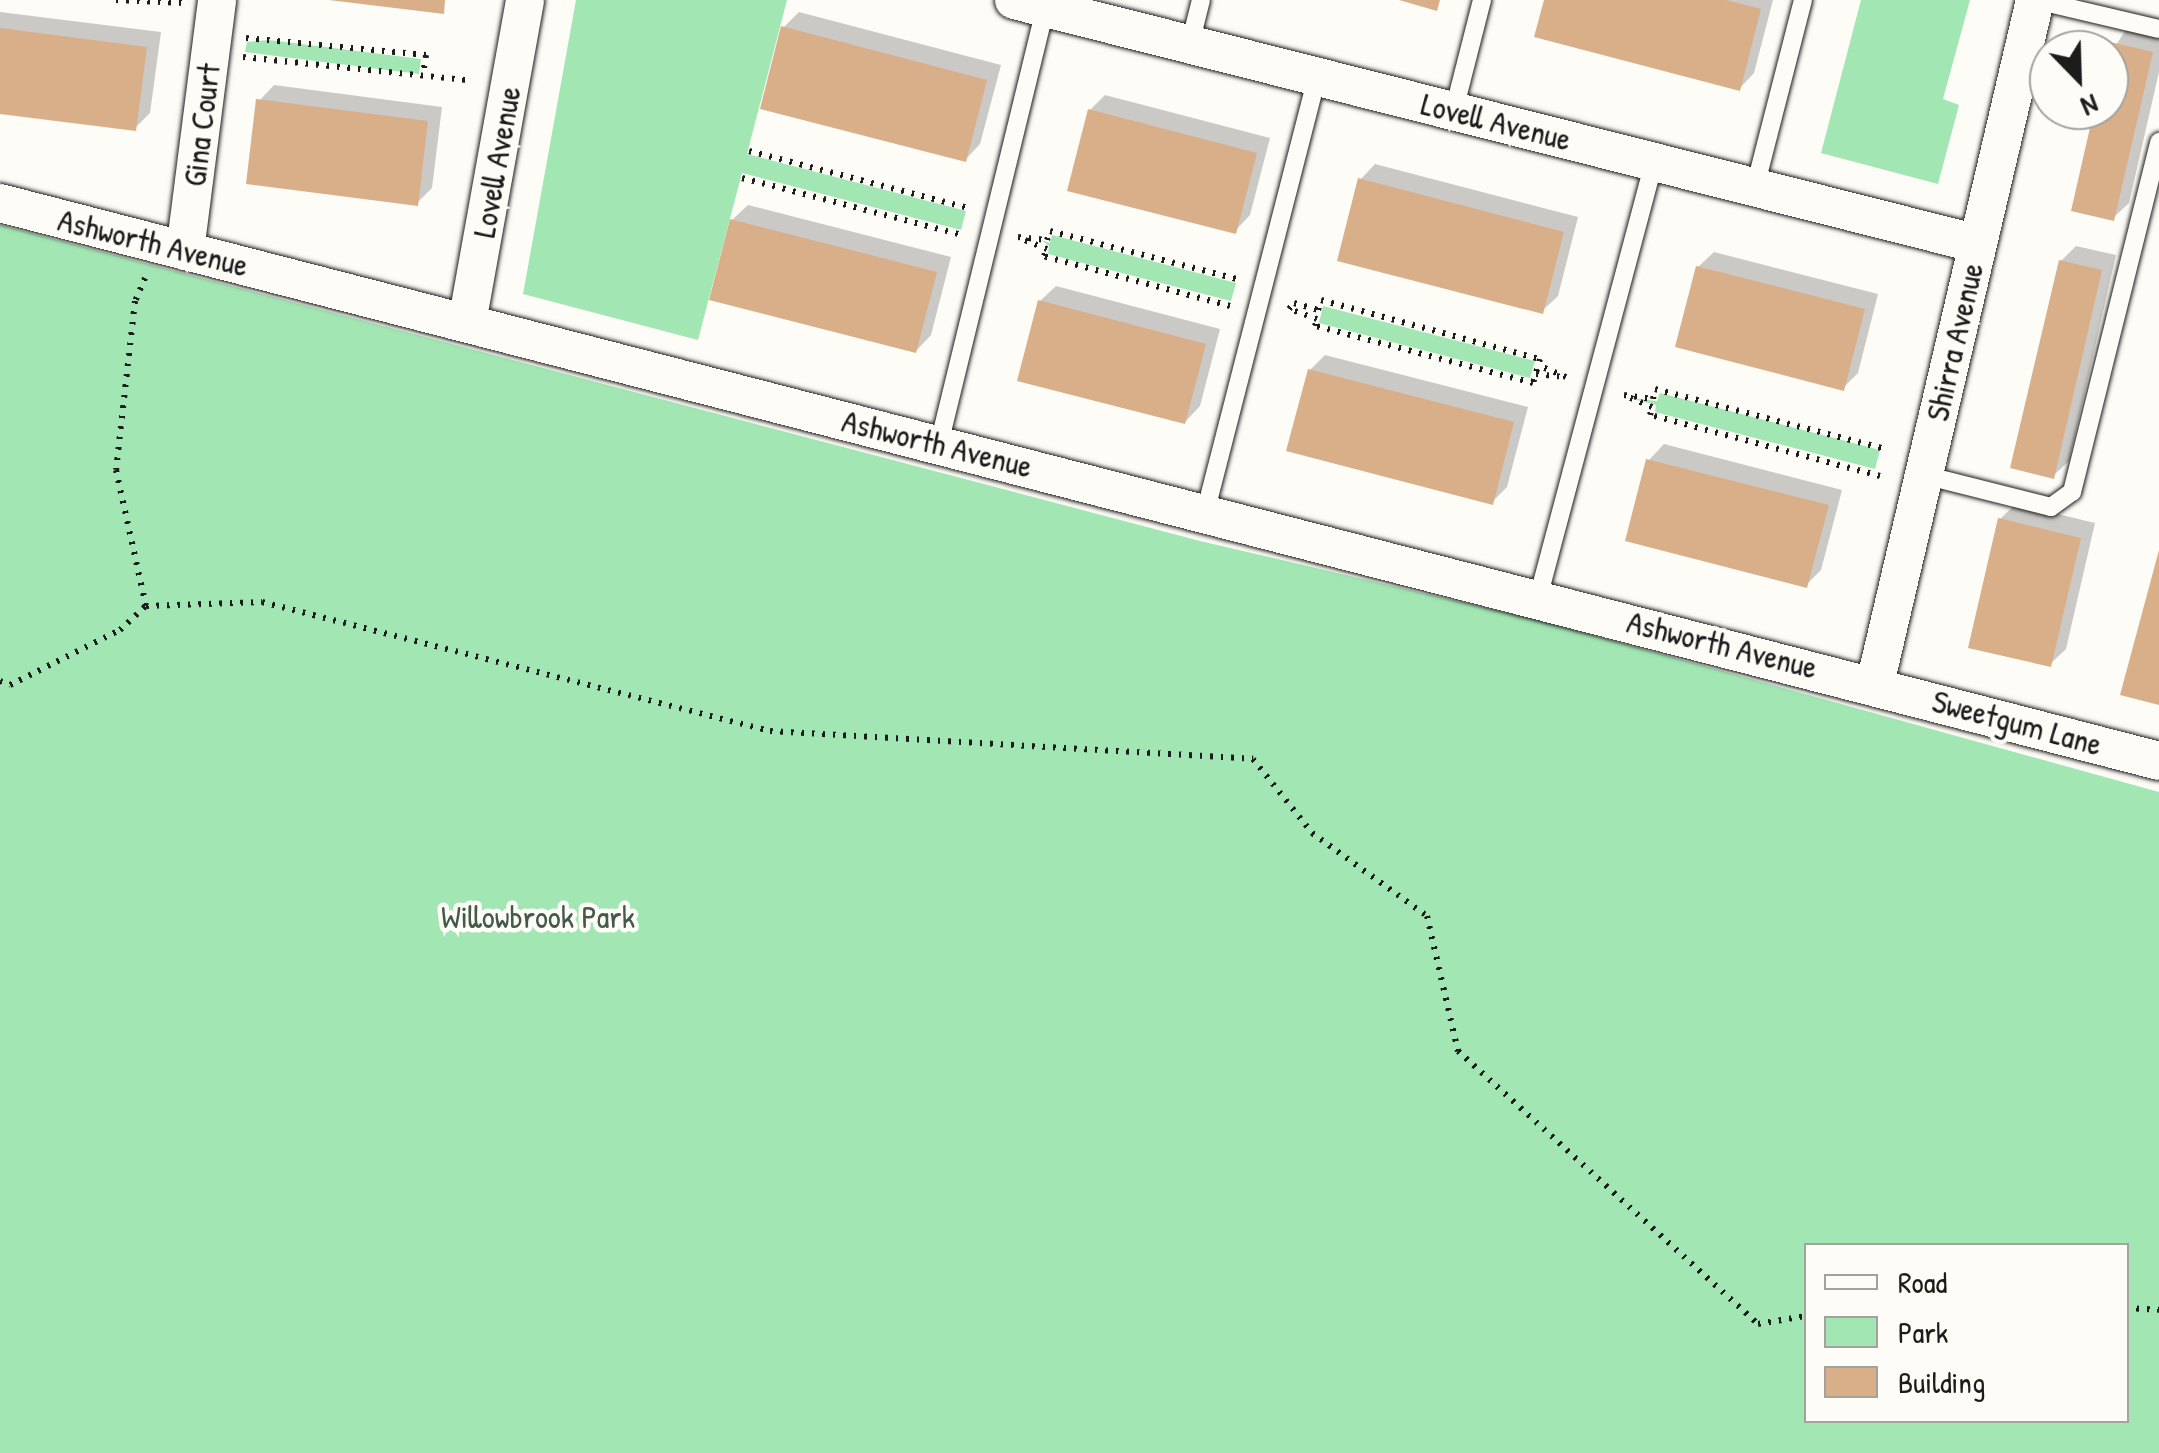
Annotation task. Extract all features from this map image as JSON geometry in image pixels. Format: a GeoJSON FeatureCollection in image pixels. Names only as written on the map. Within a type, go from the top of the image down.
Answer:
{"type":"FeatureCollection","features":[{"type":"Feature","properties":{"kind":"street","name":"Lovell Avenue"},"geometry":{"type":"LineString","coordinates":[[467,323],[526,0]]}},
{"type":"Feature","properties":{"kind":"street","name":"Shirra Avenue"},"geometry":{"type":"LineString","coordinates":[[1875,684],[2036,0]]}},
{"type":"Feature","properties":{"kind":"street","name":"Gina Court"},"geometry":{"type":"LineString","coordinates":[[172,248],[204,2]]}},
{"type":"Feature","properties":{"kind":"street","name":"Lovell Avenue"},"geometry":{"type":"LineString","coordinates":[[1030,4],[1978,244]]}},
{"type":"Feature","properties":{"kind":"street","name":"Ashworth Avenue"},"geometry":{"type":"LineString","coordinates":[[0,204],[1875,684]]}},
{"type":"Feature","properties":{"kind":"street","name":"Sweetgum Lane"},"geometry":{"type":"LineString","coordinates":[[1875,684],[2159,761]]}},
{"type":"Feature","properties":{"kind":"lane"},"geometry":{"type":"LineString","coordinates":[[1190,44],[1201,0]]}},
{"type":"Feature","properties":{"kind":"lane"},"geometry":{"type":"LineString","coordinates":[[1454,110],[1482,0]]}},
{"type":"Feature","properties":{"kind":"lane"},"geometry":{"type":"LineString","coordinates":[[1755,187],[1802,0]]}},
{"type":"Feature","properties":{"kind":"lane"},"geometry":{"type":"LineString","coordinates":[[2036,0],[2159,29]]}},
{"type":"Feature","properties":{"kind":"lane"},"geometry":{"type":"LineString","coordinates":[[938,444],[1030,4]]}},
{"type":"Feature","properties":{"kind":"lane"},"geometry":{"type":"LineString","coordinates":[[1205,513],[1318,77]]}},
{"type":"Feature","properties":{"kind":"lane"},"geometry":{"type":"LineString","coordinates":[[1924,475],[2051,506],[2072,492],[2159,142]]}},
{"type":"Feature","properties":{"kind":"lane"},"geometry":{"type":"LineString","coordinates":[[1538,598],[1654,162]]}},
{"type":"Feature","properties":{"kind":"path"},"geometry":{"type":"LineString","coordinates":[[116,0],[204,2]]}},
{"type":"Feature","properties":{"kind":"path"},"geometry":{"type":"LineString","coordinates":[[244,38],[426,55],[423,73],[423,79],[242,57],[244,38]]}},
{"type":"Feature","properties":{"kind":"path"},"geometry":{"type":"LineString","coordinates":[[423,73],[468,80]]}},
{"type":"Feature","properties":{"kind":"path"},"geometry":{"type":"LineString","coordinates":[[749,151],[968,208]]}},
{"type":"Feature","properties":{"kind":"path"},"geometry":{"type":"LineString","coordinates":[[742,178],[960,234]]}},
{"type":"Feature","properties":{"kind":"path"},"geometry":{"type":"LineString","coordinates":[[1230,306],[1044,256],[1046,250],[1018,237],[1047,240],[1050,231],[1237,279]]}},
{"type":"Feature","properties":{"kind":"path"},"geometry":{"type":"LineString","coordinates":[[146,606],[116,470],[135,300],[172,248]]}},
{"type":"Feature","properties":{"kind":"path"},"geometry":{"type":"LineString","coordinates":[[1321,300],[1540,358],[1537,370],[1533,383],[1315,326],[1317,319],[1289,306],[1318,310],[1321,300]]}},
{"type":"Feature","properties":{"kind":"path"},"geometry":{"type":"LineString","coordinates":[[1880,476],[1650,415],[1652,408],[1624,395],[1653,399],[1655,389],[1886,448]]}},
{"type":"Feature","properties":{"kind":"path"},"geometry":{"type":"LineString","coordinates":[[0,681],[10,686],[120,630],[146,606],[262,602],[770,732],[1254,759],[1312,833],[1426,916],[1458,1051],[1758,1324],[1804,1316]]}},
{"type":"Feature","properties":{"kind":"path"},"geometry":{"type":"LineString","coordinates":[[2129,1308],[2159,1310]]}},
{"type":"Feature","properties":{"kind":"green space"},"geometry":{"type":"Polygon","coordinates":[[[576,0],[787,0],[747,154],[966,211],[961,230],[742,173],[698,340],[523,294],[576,0]]]}},
{"type":"Feature","properties":{"kind":"green space"},"geometry":{"type":"Polygon","coordinates":[[[1861,0],[1970,0],[1943,99],[1959,105],[1938,184],[1821,153],[1861,0]]]}},
{"type":"Feature","properties":{"kind":"green space"},"geometry":{"type":"Polygon","coordinates":[[[269,40],[421,59],[419,74],[245,52],[247,42],[269,40]]]}},
{"type":"Feature","properties":{"kind":"green space","name":"Willowbrook Park"},"geometry":{"type":"Polygon","coordinates":[[[0,225],[1200,541],[1534,619],[2159,792],[2159,1453],[0,1453],[0,225]]]}},
{"type":"Feature","properties":{"kind":"green space"},"geometry":{"type":"Polygon","coordinates":[[[1052,235],[1236,283],[1231,301],[1048,254],[1049,246],[1041,240],[1050,243],[1052,235]]]}},
{"type":"Feature","properties":{"kind":"green space"},"geometry":{"type":"Polygon","coordinates":[[[1323,306],[1535,361],[1530,378],[1319,323],[1323,306]]]}},
{"type":"Feature","properties":{"kind":"green space"},"geometry":{"type":"Polygon","coordinates":[[[1660,393],[1880,450],[1875,469],[1655,412],[1656,405],[1629,398],[1657,401],[1660,393]]]}},
{"type":"Feature","properties":{"kind":"building"},"geometry":{"type":"Polygon","coordinates":[[[329,0],[445,0],[444,14],[329,0]]]}},
{"type":"Feature","properties":{"kind":"building"},"geometry":{"type":"Polygon","coordinates":[[[1399,0],[1440,0],[1437,11],[1399,0]]]}},
{"type":"Feature","properties":{"kind":"building"},"geometry":{"type":"Polygon","coordinates":[[[1544,0],[1726,0],[1761,9],[1740,91],[1534,37],[1544,0]]]}},
{"type":"Feature","properties":{"kind":"building"},"geometry":{"type":"Polygon","coordinates":[[[781,26],[987,80],[966,162],[760,109],[781,26]]]}},
{"type":"Feature","properties":{"kind":"building"},"geometry":{"type":"Polygon","coordinates":[[[0,28],[147,47],[136,131],[0,114],[0,28]]]}},
{"type":"Feature","properties":{"kind":"building"},"geometry":{"type":"Polygon","coordinates":[[[2129,46],[2153,52],[2114,221],[2071,211],[2089,130],[2129,130],[2129,46]]]}},
{"type":"Feature","properties":{"kind":"building"},"geometry":{"type":"Polygon","coordinates":[[[256,99],[428,121],[418,206],[246,184],[256,99]]]}},
{"type":"Feature","properties":{"kind":"building"},"geometry":{"type":"Polygon","coordinates":[[[1088,109],[1257,153],[1236,234],[1067,191],[1088,109]]]}},
{"type":"Feature","properties":{"kind":"building"},"geometry":{"type":"Polygon","coordinates":[[[1358,178],[1564,232],[1543,314],[1337,261],[1358,178]]]}},
{"type":"Feature","properties":{"kind":"building"},"geometry":{"type":"Polygon","coordinates":[[[730,219],[937,272],[916,353],[709,300],[730,219]]]}},
{"type":"Feature","properties":{"kind":"building"},"geometry":{"type":"Polygon","coordinates":[[[2059,260],[2102,270],[2054,479],[2010,468],[2059,260]]]}},
{"type":"Feature","properties":{"kind":"building"},"geometry":{"type":"Polygon","coordinates":[[[1696,266],[1865,309],[1844,391],[1675,347],[1696,266]]]}},
{"type":"Feature","properties":{"kind":"building"},"geometry":{"type":"Polygon","coordinates":[[[1038,300],[1206,344],[1185,424],[1017,381],[1038,300]]]}},
{"type":"Feature","properties":{"kind":"building"},"geometry":{"type":"Polygon","coordinates":[[[1308,369],[1514,422],[1493,505],[1286,451],[1308,369]]]}},
{"type":"Feature","properties":{"kind":"building"},"geometry":{"type":"Polygon","coordinates":[[[1646,459],[1829,505],[1807,588],[1625,541],[1646,459]]]}},
{"type":"Feature","properties":{"kind":"building"},"geometry":{"type":"Polygon","coordinates":[[[1998,518],[2081,538],[2051,667],[1968,648],[1998,518]]]}},
{"type":"Feature","properties":{"kind":"building"},"geometry":{"type":"Polygon","coordinates":[[[2159,550],[2159,705],[2120,695],[2159,550]]]}}]}
